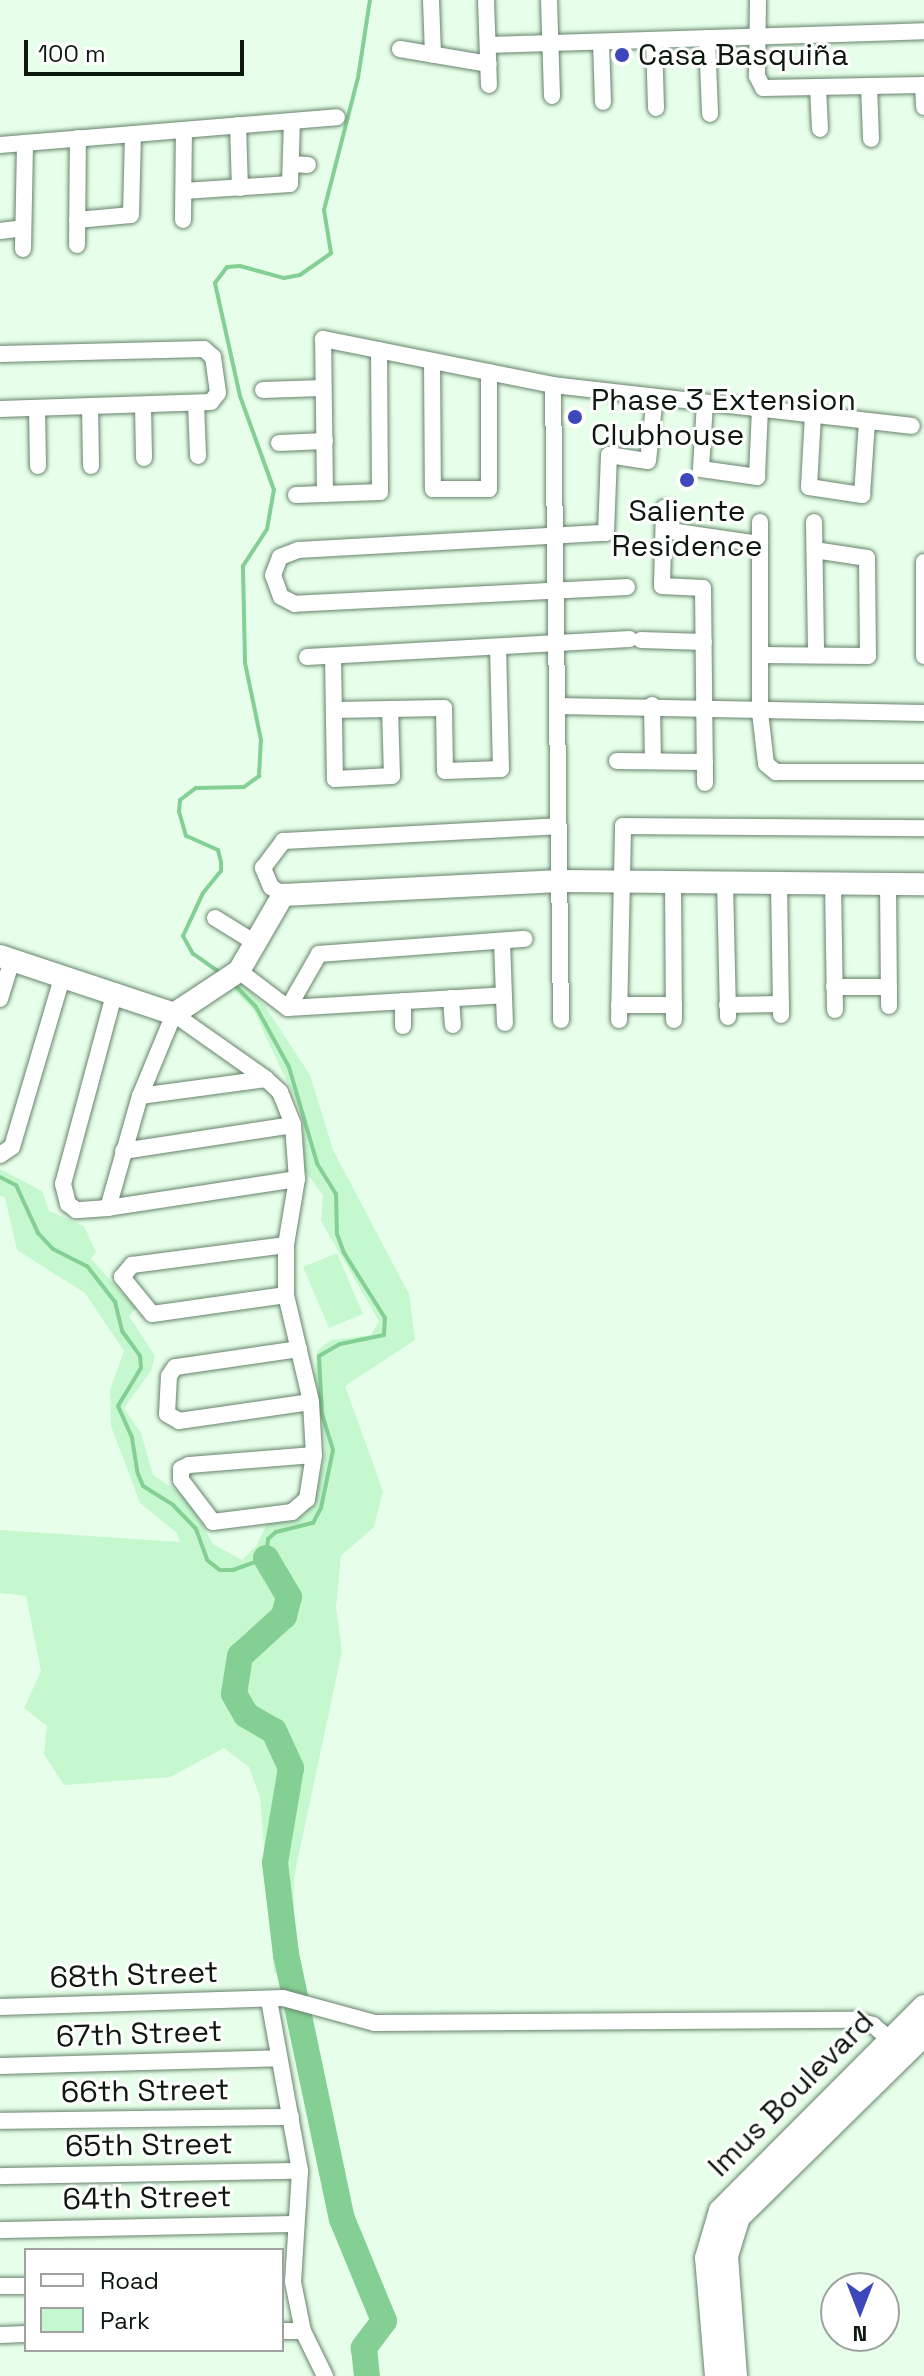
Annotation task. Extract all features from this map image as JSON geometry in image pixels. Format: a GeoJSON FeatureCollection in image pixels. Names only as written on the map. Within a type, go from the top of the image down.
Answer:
{"type":"FeatureCollection","features":[{"type":"Feature","properties":{"kind":"main road","name":"Imus Boulevard"},"geometry":{"type":"LineString","coordinates":[[735,2376],[726,2256],[738,2217],[898,2046],[924,2007]]}},
{"type":"Feature","properties":{"kind":"main road","name":"Imus Boulevard"},"geometry":{"type":"LineString","coordinates":[[717,2376],[707,2258],[721,2211],[898,2046],[924,2034]]}},
{"type":"Feature","properties":{"kind":"street"},"geometry":{"type":"LineString","coordinates":[[431,0],[433,55]]}},
{"type":"Feature","properties":{"kind":"street"},"geometry":{"type":"LineString","coordinates":[[486,0],[489,85]]}},
{"type":"Feature","properties":{"kind":"street"},"geometry":{"type":"LineString","coordinates":[[549,0],[552,96]]}},
{"type":"Feature","properties":{"kind":"street"},"geometry":{"type":"LineString","coordinates":[[758,0],[757,76],[763,88],[924,85],[924,107]]}},
{"type":"Feature","properties":{"kind":"street"},"geometry":{"type":"LineString","coordinates":[[488,45],[924,31]]}},
{"type":"Feature","properties":{"kind":"street"},"geometry":{"type":"LineString","coordinates":[[707,38],[710,114]]}},
{"type":"Feature","properties":{"kind":"street"},"geometry":{"type":"LineString","coordinates":[[654,40],[656,108]]}},
{"type":"Feature","properties":{"kind":"street"},"geometry":{"type":"LineString","coordinates":[[601,42],[603,102]]}},
{"type":"Feature","properties":{"kind":"street"},"geometry":{"type":"LineString","coordinates":[[400,49],[489,64]]}},
{"type":"Feature","properties":{"kind":"street"},"geometry":{"type":"LineString","coordinates":[[869,86],[871,139]]}},
{"type":"Feature","properties":{"kind":"street"},"geometry":{"type":"LineString","coordinates":[[818,87],[820,129]]}},
{"type":"Feature","properties":{"kind":"street"},"geometry":{"type":"LineString","coordinates":[[0,145],[337,117]]}},
{"type":"Feature","properties":{"kind":"street"},"geometry":{"type":"LineString","coordinates":[[184,191],[290,184],[299,165],[292,121]]}},
{"type":"Feature","properties":{"kind":"street"},"geometry":{"type":"LineString","coordinates":[[238,125],[240,188]]}},
{"type":"Feature","properties":{"kind":"street"},"geometry":{"type":"LineString","coordinates":[[183,220],[184,130]]}},
{"type":"Feature","properties":{"kind":"street"},"geometry":{"type":"LineString","coordinates":[[77,220],[131,215],[133,134]]}},
{"type":"Feature","properties":{"kind":"street"},"geometry":{"type":"LineString","coordinates":[[77,245],[78,138]]}},
{"type":"Feature","properties":{"kind":"street"},"geometry":{"type":"LineString","coordinates":[[23,249],[25,143]]}},
{"type":"Feature","properties":{"kind":"street"},"geometry":{"type":"LineString","coordinates":[[0,231],[23,228]]}},
{"type":"Feature","properties":{"kind":"street"},"geometry":{"type":"LineString","coordinates":[[325,494],[323,339],[553,385],[912,426]]}},
{"type":"Feature","properties":{"kind":"street"},"geometry":{"type":"LineString","coordinates":[[0,354],[204,349],[213,357],[218,398],[196,403],[0,409]]}},
{"type":"Feature","properties":{"kind":"street"},"geometry":{"type":"LineString","coordinates":[[296,495],[380,492],[379,350]]}},
{"type":"Feature","properties":{"kind":"street"},"geometry":{"type":"LineString","coordinates":[[432,361],[433,489],[489,489],[489,372]]}},
{"type":"Feature","properties":{"kind":"street"},"geometry":{"type":"LineString","coordinates":[[553,385],[561,1020]]}},
{"type":"Feature","properties":{"kind":"street"},"geometry":{"type":"LineString","coordinates":[[263,390],[323,388]]}},
{"type":"Feature","properties":{"kind":"street"},"geometry":{"type":"LineString","coordinates":[[627,587],[295,604],[281,597],[273,575],[280,557],[298,550],[606,533],[609,455],[648,461],[655,397]]}},
{"type":"Feature","properties":{"kind":"street"},"geometry":{"type":"LineString","coordinates":[[196,403],[198,456]]}},
{"type":"Feature","properties":{"kind":"street"},"geometry":{"type":"LineString","coordinates":[[705,403],[701,469],[757,477],[760,409]]}},
{"type":"Feature","properties":{"kind":"street"},"geometry":{"type":"LineString","coordinates":[[143,405],[144,458]]}},
{"type":"Feature","properties":{"kind":"street"},"geometry":{"type":"LineString","coordinates":[[90,406],[91,466]]}},
{"type":"Feature","properties":{"kind":"street"},"geometry":{"type":"LineString","coordinates":[[37,408],[38,466]]}},
{"type":"Feature","properties":{"kind":"street"},"geometry":{"type":"LineString","coordinates":[[813,415],[809,487],[862,495],[867,421]]}},
{"type":"Feature","properties":{"kind":"street"},"geometry":{"type":"LineString","coordinates":[[279,443],[325,441]]}},
{"type":"Feature","properties":{"kind":"street"},"geometry":{"type":"LineString","coordinates":[[664,508],[662,586],[703,588],[705,783]]}},
{"type":"Feature","properties":{"kind":"street"},"geometry":{"type":"LineString","coordinates":[[760,522],[760,712],[763,754],[769,770],[924,772]]}},
{"type":"Feature","properties":{"kind":"street"},"geometry":{"type":"LineString","coordinates":[[814,522],[816,655]]}},
{"type":"Feature","properties":{"kind":"street"},"geometry":{"type":"LineString","coordinates":[[664,530],[760,544]]}},
{"type":"Feature","properties":{"kind":"street"},"geometry":{"type":"LineString","coordinates":[[760,655],[868,656],[870,565],[861,553],[815,550]]}},
{"type":"Feature","properties":{"kind":"street"},"geometry":{"type":"LineString","coordinates":[[924,562],[924,656]]}},
{"type":"Feature","properties":{"kind":"street"},"geometry":{"type":"LineString","coordinates":[[307,657],[635,639],[704,642]]}},
{"type":"Feature","properties":{"kind":"street"},"geometry":{"type":"LineString","coordinates":[[334,710],[444,708],[445,771],[501,769],[498,648]]}},
{"type":"Feature","properties":{"kind":"street"},"geometry":{"type":"LineString","coordinates":[[333,656],[335,779],[392,776],[390,709]]}},
{"type":"Feature","properties":{"kind":"street"},"geometry":{"type":"LineString","coordinates":[[557,706],[652,705],[760,712],[924,713]]}},
{"type":"Feature","properties":{"kind":"street"},"geometry":{"type":"LineString","coordinates":[[652,705],[653,761]]}},
{"type":"Feature","properties":{"kind":"street"},"geometry":{"type":"LineString","coordinates":[[617,761],[705,762]]}},
{"type":"Feature","properties":{"kind":"street"},"geometry":{"type":"LineString","coordinates":[[559,826],[283,841],[263,868],[271,887],[283,895],[560,881],[924,884]]}},
{"type":"Feature","properties":{"kind":"street"},"geometry":{"type":"LineString","coordinates":[[673,881],[674,1013],[619,1012],[623,826],[924,828]]}},
{"type":"Feature","properties":{"kind":"street"},"geometry":{"type":"LineString","coordinates":[[725,882],[727,1011],[781,1010],[779,882]]}},
{"type":"Feature","properties":{"kind":"street"},"geometry":{"type":"LineString","coordinates":[[833,883],[835,1010]]}},
{"type":"Feature","properties":{"kind":"street"},"geometry":{"type":"LineString","coordinates":[[888,883],[889,1006]]}},
{"type":"Feature","properties":{"kind":"street"},"geometry":{"type":"LineString","coordinates":[[108,1208],[140,1096],[174,1014],[229,975],[257,944],[283,895]]}},
{"type":"Feature","properties":{"kind":"street"},"geometry":{"type":"LineString","coordinates":[[215,918],[257,944]]}},
{"type":"Feature","properties":{"kind":"street"},"geometry":{"type":"LineString","coordinates":[[288,1008],[319,954],[524,939]]}},
{"type":"Feature","properties":{"kind":"street"},"geometry":{"type":"LineString","coordinates":[[502,942],[505,1023]]}},
{"type":"Feature","properties":{"kind":"street"},"geometry":{"type":"LineString","coordinates":[[0,999],[6,958],[115,991],[174,1014],[280,1092],[293,1125],[297,1179],[286,1245],[286,1295],[311,1402],[314,1455],[307,1499],[298,1510],[219,1523],[207,1517],[180,1474],[189,1465],[314,1455]]}},
{"type":"Feature","properties":{"kind":"street"},"geometry":{"type":"LineString","coordinates":[[0,1155],[12,1147],[63,975]]}},
{"type":"Feature","properties":{"kind":"street"},"geometry":{"type":"LineString","coordinates":[[229,975],[288,1008],[504,995]]}},
{"type":"Feature","properties":{"kind":"street"},"geometry":{"type":"LineString","coordinates":[[834,987],[889,987]]}},
{"type":"Feature","properties":{"kind":"street"},"geometry":{"type":"LineString","coordinates":[[115,991],[63,1184],[68,1204],[76,1210],[108,1208],[297,1179]]}},
{"type":"Feature","properties":{"kind":"street"},"geometry":{"type":"LineString","coordinates":[[451,998],[453,1025]]}},
{"type":"Feature","properties":{"kind":"street"},"geometry":{"type":"LineString","coordinates":[[403,1001],[403,1026]]}},
{"type":"Feature","properties":{"kind":"street"},"geometry":{"type":"LineString","coordinates":[[140,1096],[266,1079]]}},
{"type":"Feature","properties":{"kind":"street"},"geometry":{"type":"LineString","coordinates":[[123,1151],[293,1125]]}},
{"type":"Feature","properties":{"kind":"street"},"geometry":{"type":"LineString","coordinates":[[286,1245],[132,1265],[122,1277],[152,1314],[286,1295]]}},
{"type":"Feature","properties":{"kind":"street"},"geometry":{"type":"LineString","coordinates":[[299,1349],[175,1367],[169,1376],[167,1414],[179,1421],[311,1402]]}},
{"type":"Feature","properties":{"kind":"street","name":"68th Street"},"geometry":{"type":"LineString","coordinates":[[0,2007],[293,1999],[331,2015],[375,2023],[854,2020],[873,2025],[898,2046]]}},
{"type":"Feature","properties":{"kind":"street"},"geometry":{"type":"LineString","coordinates":[[269,2000],[300,2171],[287,2282],[303,2331],[325,2376]]}},
{"type":"Feature","properties":{"kind":"street","name":"67th Street"},"geometry":{"type":"LineString","coordinates":[[0,2066],[279,2058]]}},
{"type":"Feature","properties":{"kind":"street","name":"66th Street"},"geometry":{"type":"LineString","coordinates":[[0,2121],[291,2117]]}},
{"type":"Feature","properties":{"kind":"street","name":"65th Street"},"geometry":{"type":"LineString","coordinates":[[0,2176],[300,2171]]}},
{"type":"Feature","properties":{"kind":"street","name":"64th Street"},"geometry":{"type":"LineString","coordinates":[[0,2230],[296,2224]]}},
{"type":"Feature","properties":{"kind":"street"},"geometry":{"type":"LineString","coordinates":[[0,2286],[24,2286]]}},
{"type":"Feature","properties":{"kind":"street"},"geometry":{"type":"LineString","coordinates":[[284,2331],[303,2331]]}},
{"type":"Feature","properties":{"kind":"street"},"geometry":{"type":"LineString","coordinates":[[0,2335],[24,2334]]}},
{"type":"Feature","properties":{"kind":"green space"},"geometry":{"type":"Polygon","coordinates":[[[239,980],[265,1006],[310,1075],[333,1150],[409,1294],[415,1340],[345,1386],[383,1491],[374,1527],[341,1556],[336,1608],[342,1651],[294,1877],[293,1925],[302,1978],[284,1979],[274,1972],[260,1797],[249,1767],[224,1748],[170,1777],[64,1785],[44,1754],[47,1726],[24,1708],[41,1671],[26,1596],[0,1593],[0,1530],[180,1542],[177,1533],[140,1503],[111,1426],[110,1390],[124,1351],[85,1293],[17,1250],[5,1197],[0,1196],[0,1169],[42,1191],[49,1211],[84,1226],[96,1252],[91,1259],[136,1308],[129,1316],[155,1356],[151,1371],[124,1408],[141,1433],[153,1475],[186,1497],[213,1544],[242,1560],[257,1545],[267,1523],[305,1515],[321,1473],[326,1448],[315,1376],[317,1351],[331,1340],[371,1335],[379,1321],[321,1221],[323,1195],[304,1170],[303,1116],[254,1011],[230,986],[239,980]]]}},
{"type":"Feature","properties":{"kind":"green space"},"geometry":{"type":"Polygon","coordinates":[[[337,1253],[363,1314],[329,1328],[303,1267],[337,1253]]]}},
{"type":"Feature","properties":{"kind":"waterway"},"geometry":{"type":"LineString","coordinates":[[222,974],[193,954],[183,936],[203,893],[221,871],[221,862],[218,850],[186,836],[179,812],[180,800],[196,788],[244,787],[259,776],[261,740],[245,663],[243,566],[267,529],[274,490],[240,396],[215,283],[227,267],[240,266],[284,278],[300,275],[331,253],[324,210],[358,78],[370,0]]}},
{"type":"Feature","properties":{"kind":"waterway"},"geometry":{"type":"LineString","coordinates":[[0,1177],[16,1185],[38,1233],[53,1249],[87,1266],[115,1302],[122,1331],[140,1356],[141,1368],[118,1406],[132,1438],[138,1474],[143,1486],[173,1505],[196,1529],[207,1560],[220,1570],[233,1570],[266,1558],[268,1539],[276,1532],[313,1523],[321,1508],[333,1450],[322,1414],[319,1356],[340,1344],[384,1335],[385,1318],[344,1253],[337,1234],[336,1194],[317,1163],[289,1067],[256,1007],[235,985]]}},
{"type":"Feature","properties":{"kind":"waterway"},"geometry":{"type":"LineString","coordinates":[[266,1558],[289,1597],[284,1616],[240,1656],[234,1694],[246,1715],[274,1731],[291,1768],[275,1863],[286,1954],[342,2219],[384,2321],[364,2348],[367,2376]]}},
{"type":"Feature","properties":{"kind":"place","name":"Casa Basquiña"},"geometry":{"type":"Point","coordinates":[622,55]}},
{"type":"Feature","properties":{"kind":"place","name":"Phase 3 Extension Clubhouse"},"geometry":{"type":"Point","coordinates":[575,417]}},
{"type":"Feature","properties":{"kind":"place","name":"Saliente Residence"},"geometry":{"type":"Point","coordinates":[687,480]}}]}
